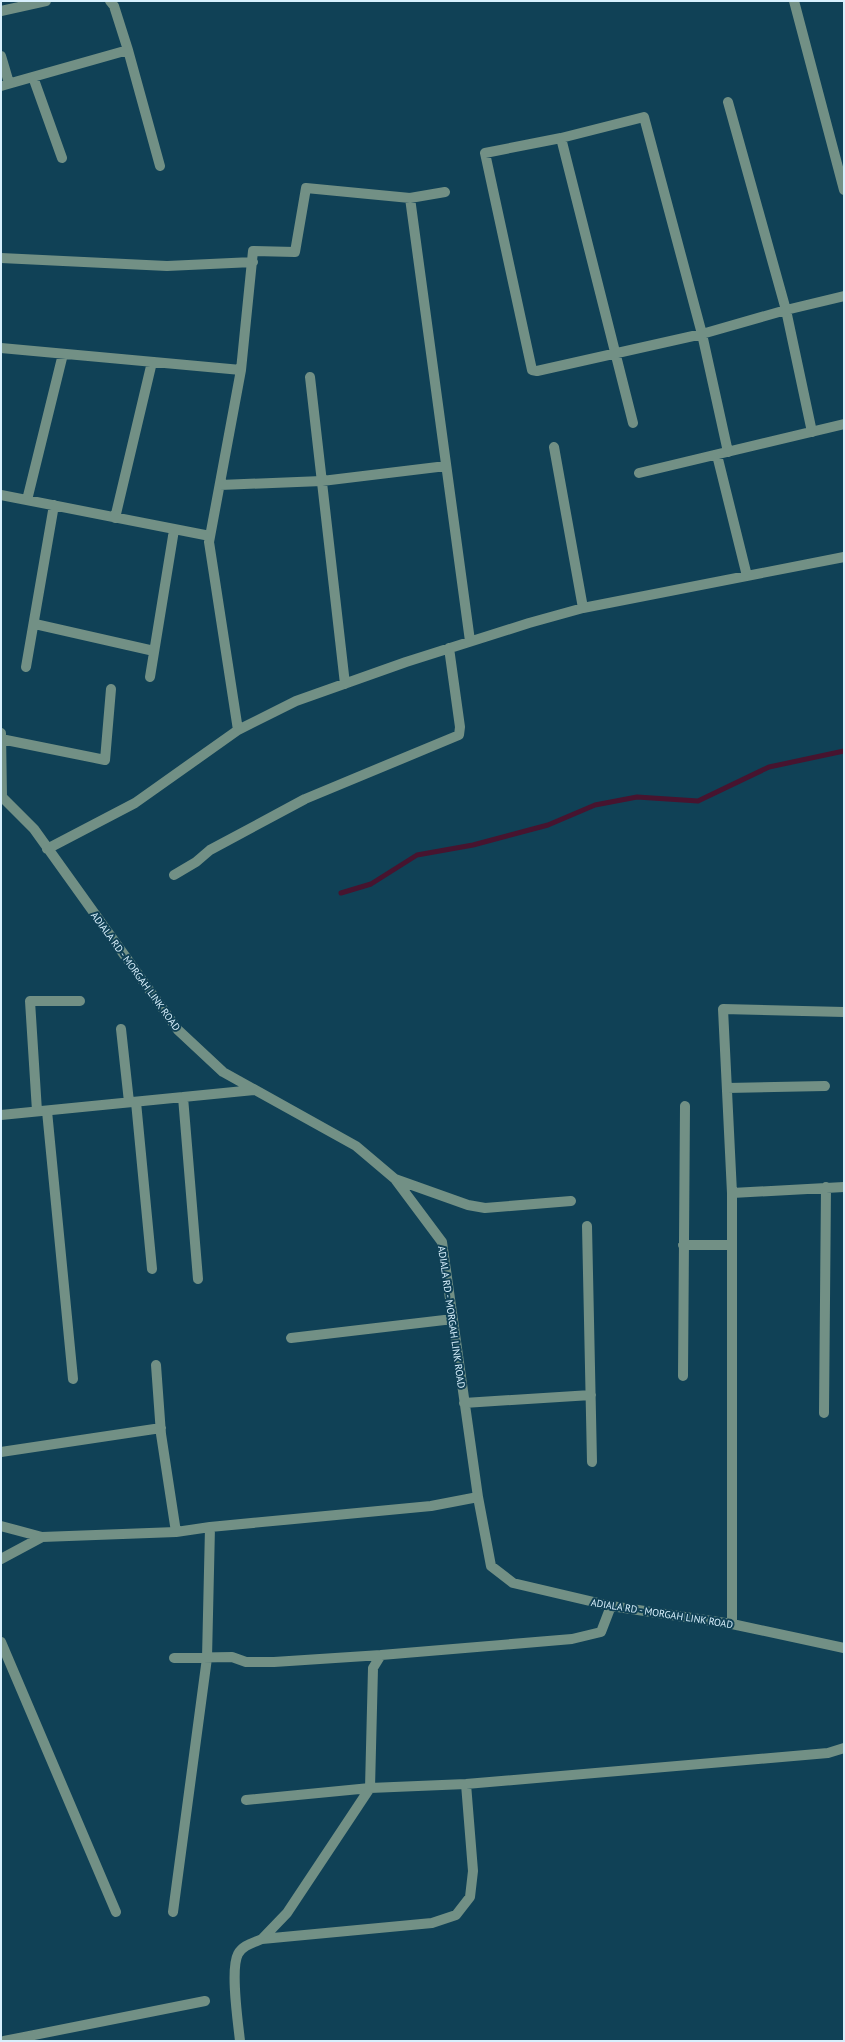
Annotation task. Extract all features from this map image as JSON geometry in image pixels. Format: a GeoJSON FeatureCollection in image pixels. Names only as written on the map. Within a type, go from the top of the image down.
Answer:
{"type":"FeatureCollection","features":[{"type":"Feature","properties":{"kind":"street"},"geometry":{"type":"LineString","coordinates":[[1,11],[46,1]]}},
{"type":"Feature","properties":{"kind":"street"},"geometry":{"type":"LineString","coordinates":[[110,1],[114,6],[128,50],[160,166]]}},
{"type":"Feature","properties":{"kind":"street"},"geometry":{"type":"LineString","coordinates":[[794,1],[844,190]]}},
{"type":"Feature","properties":{"kind":"street"},"geometry":{"type":"LineString","coordinates":[[1,56],[5,84],[128,50]]}},
{"type":"Feature","properties":{"kind":"street"},"geometry":{"type":"LineString","coordinates":[[33,77],[62,158]]}},
{"type":"Feature","properties":{"kind":"street"},"geometry":{"type":"LineString","coordinates":[[728,102],[786,310],[812,432]]}},
{"type":"Feature","properties":{"kind":"street"},"geometry":{"type":"LineString","coordinates":[[728,452],[702,334],[644,117],[561,138],[485,152],[532,370],[617,354],[702,334],[786,310],[844,296]]}},
{"type":"Feature","properties":{"kind":"street"},"geometry":{"type":"LineString","coordinates":[[561,138],[617,354],[633,423]]}},
{"type":"Feature","properties":{"kind":"street"},"geometry":{"type":"LineString","coordinates":[[238,730],[209,542],[242,370],[253,251],[295,252],[306,188],[410,198],[445,192]]}},
{"type":"Feature","properties":{"kind":"street"},"geometry":{"type":"LineString","coordinates":[[410,198],[470,641]]}},
{"type":"Feature","properties":{"kind":"street"},"geometry":{"type":"LineString","coordinates":[[1,258],[167,266],[253,262]]}},
{"type":"Feature","properties":{"kind":"street"},"geometry":{"type":"LineString","coordinates":[[1,348],[242,370]]}},
{"type":"Feature","properties":{"kind":"street"},"geometry":{"type":"LineString","coordinates":[[27,500],[63,354]]}},
{"type":"Feature","properties":{"kind":"street"},"geometry":{"type":"LineString","coordinates":[[115,518],[152,362]]}},
{"type":"Feature","properties":{"kind":"street"},"geometry":{"type":"LineString","coordinates":[[310,377],[345,684]]}},
{"type":"Feature","properties":{"kind":"street"},"geometry":{"type":"LineString","coordinates":[[639,473],[844,424]]}},
{"type":"Feature","properties":{"kind":"street"},"geometry":{"type":"LineString","coordinates":[[554,447],[583,608]]}},
{"type":"Feature","properties":{"kind":"street"},"geometry":{"type":"LineString","coordinates":[[716,455],[747,576]]}},
{"type":"Feature","properties":{"kind":"street"},"geometry":{"type":"LineString","coordinates":[[220,485],[322,481],[446,466]]}},
{"type":"Feature","properties":{"kind":"street"},"geometry":{"type":"LineString","coordinates":[[1,495],[210,536]]}},
{"type":"Feature","properties":{"kind":"street"},"geometry":{"type":"LineString","coordinates":[[26,667],[35,624],[54,506]]}},
{"type":"Feature","properties":{"kind":"street"},"geometry":{"type":"LineString","coordinates":[[150,677],[174,530]]}},
{"type":"Feature","properties":{"kind":"street"},"geometry":{"type":"LineString","coordinates":[[48,849],[135,803],[238,730],[296,701],[470,641],[583,608],[844,557]]}},
{"type":"Feature","properties":{"kind":"street"},"geometry":{"type":"LineString","coordinates":[[35,624],[154,651]]}},
{"type":"Feature","properties":{"kind":"street"},"geometry":{"type":"LineString","coordinates":[[174,876],[196,862],[210,850],[305,799],[459,735],[460,727],[449,648]]}},
{"type":"Feature","properties":{"kind":"street"},"geometry":{"type":"LineString","coordinates":[[1,739],[105,760],[111,689]]}},
{"type":"Feature","properties":{"kind":"street"},"geometry":{"type":"LineString","coordinates":[[1,733],[2,796]]}},
{"type":"Feature","properties":{"kind":"street","name":"ADIALA RD - MORGAH LINK ROAD"},"geometry":{"type":"LineString","coordinates":[[2,796],[34,829],[178,1030],[223,1072],[356,1146],[395,1179],[442,1242],[478,1497],[491,1566],[513,1583],[611,1606],[732,1624],[844,1648]]}},
{"type":"Feature","properties":{"kind":"street"},"geometry":{"type":"LineString","coordinates":[[72,1379],[30,1001],[80,1001]]}},
{"type":"Feature","properties":{"kind":"street"},"geometry":{"type":"LineString","coordinates":[[732,1624],[732,1192],[722,1009],[844,1012]]}},
{"type":"Feature","properties":{"kind":"street"},"geometry":{"type":"LineString","coordinates":[[121,1029],[132,1102],[152,1269]]}},
{"type":"Feature","properties":{"kind":"street"},"geometry":{"type":"LineString","coordinates":[[726,1088],[825,1086]]}},
{"type":"Feature","properties":{"kind":"street"},"geometry":{"type":"LineString","coordinates":[[1,1115],[254,1090]]}},
{"type":"Feature","properties":{"kind":"street"},"geometry":{"type":"LineString","coordinates":[[183,1097],[198,1279]]}},
{"type":"Feature","properties":{"kind":"street"},"geometry":{"type":"LineString","coordinates":[[682,1376],[685,1106]]}},
{"type":"Feature","properties":{"kind":"street"},"geometry":{"type":"LineString","coordinates":[[395,1179],[468,1205],[485,1208],[571,1201]]}},
{"type":"Feature","properties":{"kind":"street"},"geometry":{"type":"LineString","coordinates":[[824,1413],[826,1187]]}},
{"type":"Feature","properties":{"kind":"street"},"geometry":{"type":"LineString","coordinates":[[732,1192],[844,1187]]}},
{"type":"Feature","properties":{"kind":"street"},"geometry":{"type":"LineString","coordinates":[[587,1226],[592,1462]]}},
{"type":"Feature","properties":{"kind":"street"},"geometry":{"type":"LineString","coordinates":[[684,1245],[731,1245]]}},
{"type":"Feature","properties":{"kind":"street"},"geometry":{"type":"LineString","coordinates":[[291,1338],[453,1319]]}},
{"type":"Feature","properties":{"kind":"street"},"geometry":{"type":"LineString","coordinates":[[156,1365],[161,1428],[176,1532]]}},
{"type":"Feature","properties":{"kind":"street"},"geometry":{"type":"LineString","coordinates":[[464,1403],[591,1395]]}},
{"type":"Feature","properties":{"kind":"street"},"geometry":{"type":"LineString","coordinates":[[1,1452],[161,1428]]}},
{"type":"Feature","properties":{"kind":"street"},"geometry":{"type":"LineString","coordinates":[[1,1526],[42,1537],[176,1532],[210,1527],[431,1506],[478,1497]]}},
{"type":"Feature","properties":{"kind":"street"},"geometry":{"type":"LineString","coordinates":[[173,1912],[207,1658],[210,1527]]}},
{"type":"Feature","properties":{"kind":"street"},"geometry":{"type":"LineString","coordinates":[[1,1559],[42,1537]]}},
{"type":"Feature","properties":{"kind":"street"},"geometry":{"type":"LineString","coordinates":[[174,1658],[232,1657],[246,1662],[274,1662],[572,1640],[601,1632],[611,1606]]}},
{"type":"Feature","properties":{"kind":"street"},"geometry":{"type":"LineString","coordinates":[[1,1642],[116,1912]]}},
{"type":"Feature","properties":{"kind":"street"},"geometry":{"type":"LineString","coordinates":[[262,1939],[287,1913],[370,1788],[373,1668],[380,1655]]}},
{"type":"Feature","properties":{"kind":"street"},"geometry":{"type":"LineString","coordinates":[[246,1800],[370,1788],[466,1784],[828,1753],[844,1748]]}},
{"type":"Feature","properties":{"kind":"street"},"geometry":{"type":"LineString","coordinates":[[240,2041],[234,1976],[238,1954],[246,1945],[262,1939],[432,1923],[456,1916],[470,1897],[473,1871],[466,1784]]}},
{"type":"Feature","properties":{"kind":"street"},"geometry":{"type":"LineString","coordinates":[[4,2041],[205,2001]]}},
{"type":"Feature","properties":{"kind":"waterway"},"geometry":{"type":"LineString","coordinates":[[341,893],[371,884],[417,855],[473,845],[548,825],[595,805],[637,797],[698,801],[769,767],[844,751]]}}]}
